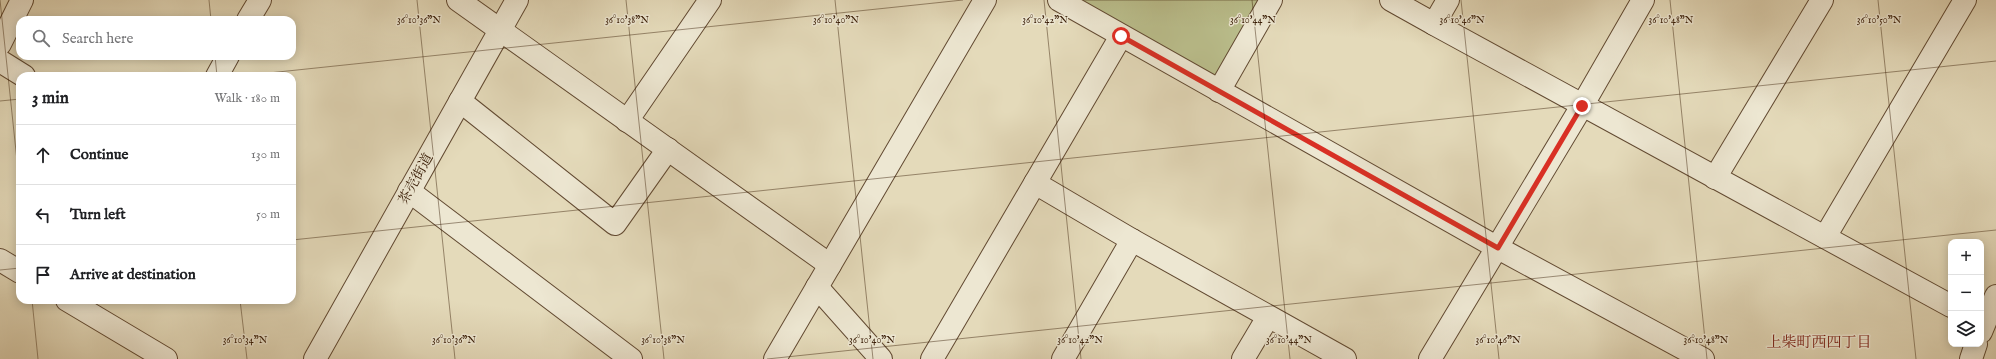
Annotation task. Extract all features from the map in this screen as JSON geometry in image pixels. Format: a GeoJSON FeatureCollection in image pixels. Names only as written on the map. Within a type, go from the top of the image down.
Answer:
{"type":"FeatureCollection","features":[{"type":"Feature","properties":{"kind":"street"},"geometry":{"type":"LineString","coordinates":[[0,44],[22,0]]}},
{"type":"Feature","properties":{"kind":"street"},"geometry":{"type":"LineString","coordinates":[[250,16],[260,0]]}},
{"type":"Feature","properties":{"kind":"street"},"geometry":{"type":"LineString","coordinates":[[458,0],[501,29],[830,265]]}},
{"type":"Feature","properties":{"kind":"street","name":"茶売街道"},"geometry":{"type":"LineString","coordinates":[[315,359],[517,0]]}},
{"type":"Feature","properties":{"kind":"street"},"geometry":{"type":"LineString","coordinates":[[627,120],[710,0]]}},
{"type":"Feature","properties":{"kind":"street"},"geometry":{"type":"LineString","coordinates":[[775,359],[985,0]]}},
{"type":"Feature","properties":{"kind":"street"},"geometry":{"type":"LineString","coordinates":[[1059,0],[1498,248],[1703,359]]}},
{"type":"Feature","properties":{"kind":"street"},"geometry":{"type":"LineString","coordinates":[[1219,91],[1271,0]]}},
{"type":"Feature","properties":{"kind":"street"},"geometry":{"type":"LineString","coordinates":[[1391,0],[1582,106],[1948,304]]}},
{"type":"Feature","properties":{"kind":"street"},"geometry":{"type":"LineString","coordinates":[[1434,24],[1448,0]]}},
{"type":"Feature","properties":{"kind":"street"},"geometry":{"type":"LineString","coordinates":[[1430,359],[1498,248],[1643,0]]}},
{"type":"Feature","properties":{"kind":"street"},"geometry":{"type":"LineString","coordinates":[[1715,178],[1822,0]]}},
{"type":"Feature","properties":{"kind":"street"},"geometry":{"type":"LineString","coordinates":[[1825,237],[1965,0]]}},
{"type":"Feature","properties":{"kind":"street"},"geometry":{"type":"LineString","coordinates":[[932,359],[1121,36]]}},
{"type":"Feature","properties":{"kind":"street"},"geometry":{"type":"LineString","coordinates":[[219,72],[226,60]]}},
{"type":"Feature","properties":{"kind":"street"},"geometry":{"type":"LineString","coordinates":[[0,61],[18,72]]}},
{"type":"Feature","properties":{"kind":"street"},"geometry":{"type":"LineString","coordinates":[[460,101],[615,224],[668,150]]}},
{"type":"Feature","properties":{"kind":"street"},"geometry":{"type":"LineString","coordinates":[[1035,183],[1132,240],[1345,359]]}},
{"type":"Feature","properties":{"kind":"street"},"geometry":{"type":"LineString","coordinates":[[410,191],[631,359]]}},
{"type":"Feature","properties":{"kind":"street"},"geometry":{"type":"LineString","coordinates":[[1062,359],[1132,240]]}},
{"type":"Feature","properties":{"kind":"street"},"geometry":{"type":"LineString","coordinates":[[0,260],[16,270]]}},
{"type":"Feature","properties":{"kind":"street"},"geometry":{"type":"LineString","coordinates":[[817,287],[881,359]]}},
{"type":"Feature","properties":{"kind":"street"},"geometry":{"type":"LineString","coordinates":[[1984,322],[1996,296]]}},
{"type":"Feature","properties":{"kind":"street"},"geometry":{"type":"LineString","coordinates":[[82,304],[166,359]]}},
{"type":"Feature","properties":{"kind":"street"},"geometry":{"type":"LineString","coordinates":[[1243,359],[1268,317]]}},
{"type":"Feature","properties":{"kind":"street"},"geometry":{"type":"LineString","coordinates":[[1971,359],[1975,347]]}},
{"type":"Feature","properties":{"kind":"green space"},"geometry":{"type":"Polygon","coordinates":[[[1080,0],[1259,0],[1216,77],[1080,0]]]}},
{"type":"Feature","properties":{"kind":"district","name":"上柴町西四丁目"},"geometry":{"type":"Point","coordinates":[1819,342]}},
{"type":"Feature","properties":{"kind":"route"},"geometry":{"type":"LineString","coordinates":[[1121,36],[1498,248],[1582,106]]}}]}
